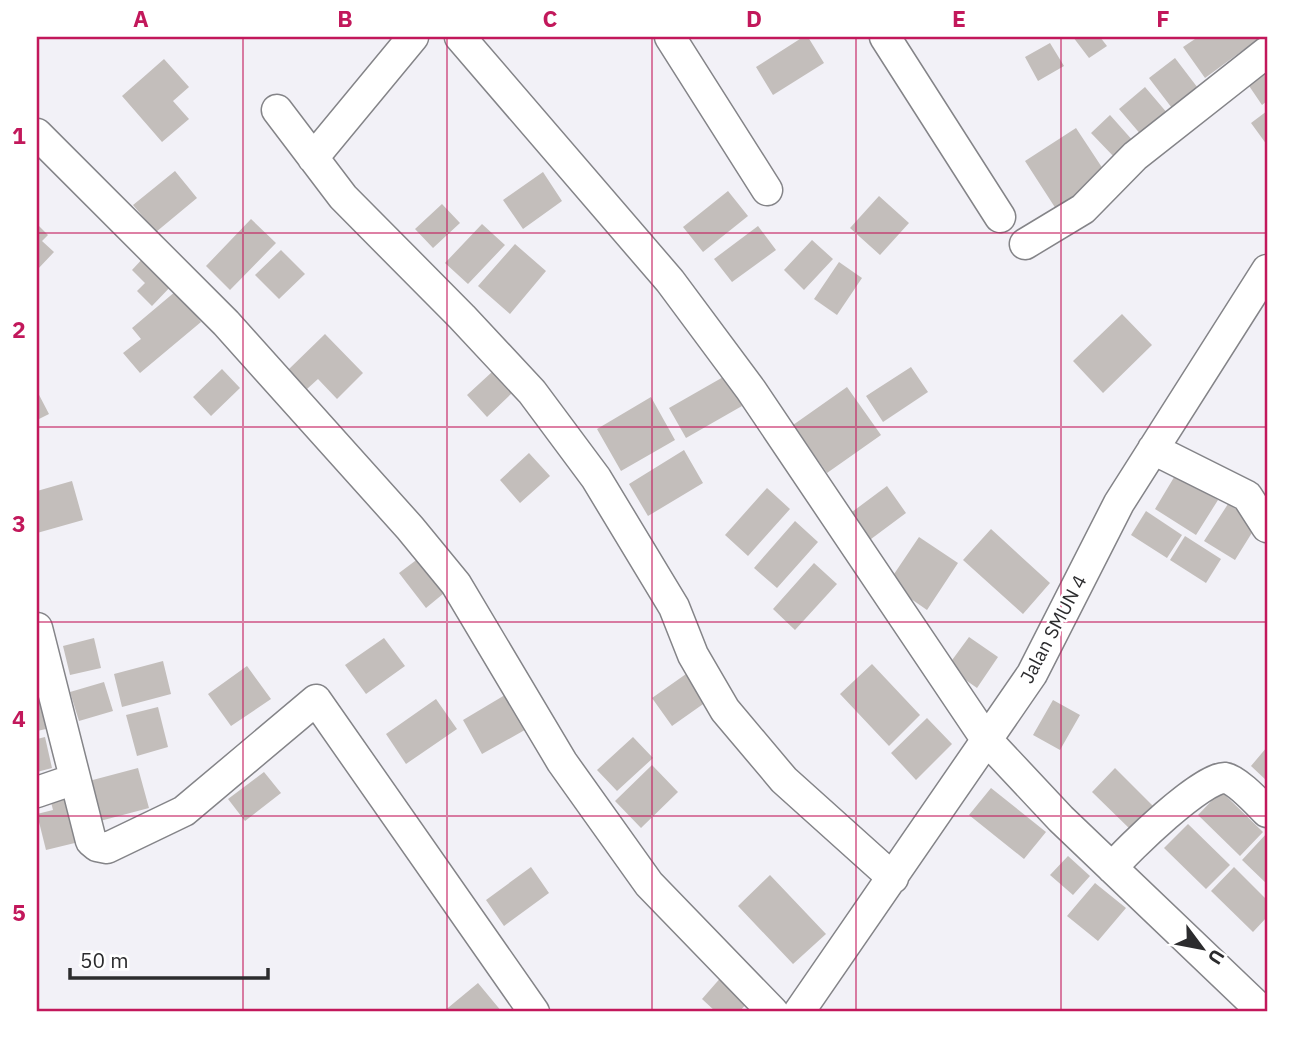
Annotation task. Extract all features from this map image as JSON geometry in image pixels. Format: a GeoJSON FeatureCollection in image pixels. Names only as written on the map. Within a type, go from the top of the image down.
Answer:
{"type":"FeatureCollection","features":[{"type":"Feature","properties":{"kind":"street"},"geometry":{"type":"LineString","coordinates":[[313,158],[413,37]]}},
{"type":"Feature","properties":{"kind":"street"},"geometry":{"type":"LineString","coordinates":[[460,37],[670,281],[751,390],[986,739],[1061,819],[1263,1012]]}},
{"type":"Feature","properties":{"kind":"street"},"geometry":{"type":"LineString","coordinates":[[670,37],[767,190]]}},
{"type":"Feature","properties":{"kind":"street"},"geometry":{"type":"LineString","coordinates":[[886,37],[1000,217]]}},
{"type":"Feature","properties":{"kind":"street"},"geometry":{"type":"LineString","coordinates":[[1025,244],[1083,209],[1135,156],[1267,52]]}},
{"type":"Feature","properties":{"kind":"street"},"geometry":{"type":"LineString","coordinates":[[277,110],[343,197],[532,392],[596,478],[674,607],[693,655],[725,710],[784,780],[893,878]]}},
{"type":"Feature","properties":{"kind":"street"},"geometry":{"type":"LineString","coordinates":[[37,134],[226,323],[410,528],[456,584],[562,762],[649,884],[773,1012]]}},
{"type":"Feature","properties":{"kind":"street","name":"Jalan SMUN 4"},"geometry":{"type":"LineString","coordinates":[[799,1012],[1032,674],[1119,503],[1267,270]]}},
{"type":"Feature","properties":{"kind":"street"},"geometry":{"type":"LineString","coordinates":[[1153,449],[1247,496],[1264,515]]}},
{"type":"Feature","properties":{"kind":"street"},"geometry":{"type":"LineString","coordinates":[[37,628],[91,841],[97,846],[107,848],[184,811],[316,701],[534,1012]]}},
{"type":"Feature","properties":{"kind":"street"},"geometry":{"type":"LineString","coordinates":[[1112,868],[1128,849],[1207,783],[1223,778],[1233,781],[1267,812]]}},
{"type":"Feature","properties":{"kind":"street"},"geometry":{"type":"LineString","coordinates":[[37,792],[75,779]]}},
{"type":"Feature","properties":{"kind":"building"},"geometry":{"type":"Polygon","coordinates":[[[803,37],[808,37],[824,63],[773,95],[756,67],[803,37]]]}},
{"type":"Feature","properties":{"kind":"building"},"geometry":{"type":"Polygon","coordinates":[[[1073,37],[1100,37],[1107,46],[1089,58],[1073,37]]]}},
{"type":"Feature","properties":{"kind":"building"},"geometry":{"type":"Polygon","coordinates":[[[1198,37],[1261,37],[1205,78],[1183,47],[1198,37]]]}},
{"type":"Feature","properties":{"kind":"building"},"geometry":{"type":"Polygon","coordinates":[[[1050,43],[1064,66],[1038,81],[1025,57],[1050,43]]]}},
{"type":"Feature","properties":{"kind":"building"},"geometry":{"type":"Polygon","coordinates":[[[1175,58],[1204,96],[1178,116],[1149,78],[1175,58]]]}},
{"type":"Feature","properties":{"kind":"building"},"geometry":{"type":"Polygon","coordinates":[[[164,59],[189,87],[173,101],[189,119],[162,142],[122,96],[164,59]]]}},
{"type":"Feature","properties":{"kind":"building"},"geometry":{"type":"Polygon","coordinates":[[[1267,60],[1267,101],[1262,105],[1243,77],[1267,60]]]}},
{"type":"Feature","properties":{"kind":"building"},"geometry":{"type":"Polygon","coordinates":[[[1145,87],[1174,121],[1148,143],[1119,109],[1145,87]]]}},
{"type":"Feature","properties":{"kind":"building"},"geometry":{"type":"Polygon","coordinates":[[[1267,111],[1267,145],[1251,123],[1267,111]]]}},
{"type":"Feature","properties":{"kind":"building"},"geometry":{"type":"Polygon","coordinates":[[[1110,115],[1134,142],[1116,159],[1091,133],[1110,115]]]}},
{"type":"Feature","properties":{"kind":"building"},"geometry":{"type":"Polygon","coordinates":[[[1076,128],[1107,175],[1056,209],[1025,161],[1076,128]]]}},
{"type":"Feature","properties":{"kind":"building"},"geometry":{"type":"Polygon","coordinates":[[[175,171],[197,198],[156,232],[133,205],[175,171]]]}},
{"type":"Feature","properties":{"kind":"building"},"geometry":{"type":"Polygon","coordinates":[[[543,172],[562,201],[523,229],[503,200],[543,172]]]}},
{"type":"Feature","properties":{"kind":"building"},"geometry":{"type":"Polygon","coordinates":[[[728,191],[748,216],[703,252],[683,227],[728,191]]]}},
{"type":"Feature","properties":{"kind":"building"},"geometry":{"type":"Polygon","coordinates":[[[879,196],[909,223],[880,255],[850,228],[879,196]]]}},
{"type":"Feature","properties":{"kind":"building"},"geometry":{"type":"Polygon","coordinates":[[[442,204],[460,223],[433,248],[415,229],[442,204]]]}},
{"type":"Feature","properties":{"kind":"building"},"geometry":{"type":"Polygon","coordinates":[[[251,219],[276,243],[230,290],[206,266],[251,219]]]}},
{"type":"Feature","properties":{"kind":"building"},"geometry":{"type":"Polygon","coordinates":[[[37,224],[48,235],[42,241],[54,252],[37,270],[37,224]]]}},
{"type":"Feature","properties":{"kind":"building"},"geometry":{"type":"Polygon","coordinates":[[[482,224],[505,245],[468,284],[445,263],[482,224]]]}},
{"type":"Feature","properties":{"kind":"building"},"geometry":{"type":"Polygon","coordinates":[[[758,226],[776,250],[732,282],[714,259],[758,226]]]}},
{"type":"Feature","properties":{"kind":"building"},"geometry":{"type":"Polygon","coordinates":[[[812,240],[833,259],[804,290],[784,270],[812,240]]]}},
{"type":"Feature","properties":{"kind":"building"},"geometry":{"type":"Polygon","coordinates":[[[515,244],[546,271],[510,314],[478,286],[515,244]]]}},
{"type":"Feature","properties":{"kind":"building"},"geometry":{"type":"Polygon","coordinates":[[[281,250],[305,274],[279,299],[255,275],[281,250]]]}},
{"type":"Feature","properties":{"kind":"building"},"geometry":{"type":"Polygon","coordinates":[[[145,256],[173,284],[152,306],[137,291],[145,283],[132,270],[145,256]]]}},
{"type":"Feature","properties":{"kind":"building"},"geometry":{"type":"Polygon","coordinates":[[[839,262],[862,278],[837,315],[814,299],[839,262]]]}},
{"type":"Feature","properties":{"kind":"building"},"geometry":{"type":"Polygon","coordinates":[[[176,291],[201,322],[140,373],[123,353],[141,339],[132,328],[176,291]]]}},
{"type":"Feature","properties":{"kind":"building"},"geometry":{"type":"Polygon","coordinates":[[[1122,314],[1152,345],[1103,393],[1073,361],[1122,314]]]}},
{"type":"Feature","properties":{"kind":"building"},"geometry":{"type":"Polygon","coordinates":[[[325,334],[363,373],[337,399],[318,379],[307,389],[288,370],[325,334]]]}},
{"type":"Feature","properties":{"kind":"building"},"geometry":{"type":"Polygon","coordinates":[[[911,367],[928,392],[883,422],[866,396],[911,367]]]}},
{"type":"Feature","properties":{"kind":"building"},"geometry":{"type":"Polygon","coordinates":[[[222,369],[240,388],[211,416],[193,397],[222,369]]]}},
{"type":"Feature","properties":{"kind":"building"},"geometry":{"type":"Polygon","coordinates":[[[492,372],[512,393],[487,417],[467,395],[492,372]]]}},
{"type":"Feature","properties":{"kind":"building"},"geometry":{"type":"Polygon","coordinates":[[[725,376],[742,406],[686,438],[669,408],[725,376]]]}},
{"type":"Feature","properties":{"kind":"building"},"geometry":{"type":"Polygon","coordinates":[[[847,387],[881,435],[827,473],[793,425],[847,387]]]}},
{"type":"Feature","properties":{"kind":"building"},"geometry":{"type":"Polygon","coordinates":[[[37,391],[49,414],[37,420],[37,391]]]}},
{"type":"Feature","properties":{"kind":"building"},"geometry":{"type":"Polygon","coordinates":[[[651,397],[675,440],[621,471],[597,429],[651,397]]]}},
{"type":"Feature","properties":{"kind":"building"},"geometry":{"type":"Polygon","coordinates":[[[684,450],[703,483],[648,516],[629,484],[684,450]]]}},
{"type":"Feature","properties":{"kind":"building"},"geometry":{"type":"Polygon","coordinates":[[[529,453],[550,476],[520,503],[500,480],[529,453]]]}},
{"type":"Feature","properties":{"kind":"building"},"geometry":{"type":"Polygon","coordinates":[[[1176,474],[1218,500],[1196,535],[1155,509],[1176,474]]]}},
{"type":"Feature","properties":{"kind":"building"},"geometry":{"type":"Polygon","coordinates":[[[72,481],[83,520],[37,533],[37,491],[72,481]]]}},
{"type":"Feature","properties":{"kind":"building"},"geometry":{"type":"Polygon","coordinates":[[[887,486],[906,513],[867,542],[848,515],[887,486]]]}},
{"type":"Feature","properties":{"kind":"building"},"geometry":{"type":"Polygon","coordinates":[[[767,488],[790,509],[748,556],[725,535],[767,488]]]}},
{"type":"Feature","properties":{"kind":"building"},"geometry":{"type":"Polygon","coordinates":[[[1228,504],[1258,523],[1235,560],[1204,541],[1228,504]]]}},
{"type":"Feature","properties":{"kind":"building"},"geometry":{"type":"Polygon","coordinates":[[[1146,511],[1182,535],[1167,558],[1131,535],[1146,511]]]}},
{"type":"Feature","properties":{"kind":"building"},"geometry":{"type":"Polygon","coordinates":[[[795,521],[818,542],[777,588],[754,568],[795,521]]]}},
{"type":"Feature","properties":{"kind":"building"},"geometry":{"type":"Polygon","coordinates":[[[991,529],[1050,583],[1023,614],[963,560],[991,529]]]}},
{"type":"Feature","properties":{"kind":"building"},"geometry":{"type":"Polygon","coordinates":[[[1185,536],[1221,559],[1206,583],[1170,560],[1185,536]]]}},
{"type":"Feature","properties":{"kind":"building"},"geometry":{"type":"Polygon","coordinates":[[[919,537],[958,563],[927,610],[888,583],[919,537]]]}},
{"type":"Feature","properties":{"kind":"building"},"geometry":{"type":"Polygon","coordinates":[[[423,555],[449,589],[426,608],[399,573],[423,555]]]}},
{"type":"Feature","properties":{"kind":"building"},"geometry":{"type":"Polygon","coordinates":[[[814,563],[837,584],[795,630],[773,609],[814,563]]]}},
{"type":"Feature","properties":{"kind":"building"},"geometry":{"type":"Polygon","coordinates":[[[969,637],[998,657],[977,688],[947,667],[969,637]]]}},
{"type":"Feature","properties":{"kind":"building"},"geometry":{"type":"Polygon","coordinates":[[[94,638],[101,668],[70,675],[63,646],[94,638]]]}},
{"type":"Feature","properties":{"kind":"building"},"geometry":{"type":"Polygon","coordinates":[[[384,638],[405,666],[366,694],[345,665],[384,638]]]}},
{"type":"Feature","properties":{"kind":"building"},"geometry":{"type":"Polygon","coordinates":[[[163,661],[171,694],[122,707],[114,674],[163,661]]]}},
{"type":"Feature","properties":{"kind":"building"},"geometry":{"type":"Polygon","coordinates":[[[872,664],[920,715],[889,746],[840,694],[872,664]]]}},
{"type":"Feature","properties":{"kind":"building"},"geometry":{"type":"Polygon","coordinates":[[[247,666],[271,699],[231,726],[208,694],[247,666]]]}},
{"type":"Feature","properties":{"kind":"building"},"geometry":{"type":"Polygon","coordinates":[[[686,674],[706,702],[672,726],[652,698],[686,674]]]}},
{"type":"Feature","properties":{"kind":"building"},"geometry":{"type":"Polygon","coordinates":[[[104,682],[113,711],[79,721],[70,692],[104,682]]]}},
{"type":"Feature","properties":{"kind":"building"},"geometry":{"type":"Polygon","coordinates":[[[510,692],[530,727],[482,754],[463,720],[510,692]]]}},
{"type":"Feature","properties":{"kind":"building"},"geometry":{"type":"Polygon","coordinates":[[[39,698],[46,729],[37,731],[37,699],[39,698]]]}},
{"type":"Feature","properties":{"kind":"building"},"geometry":{"type":"Polygon","coordinates":[[[436,699],[457,729],[406,764],[386,734],[436,699]]]}},
{"type":"Feature","properties":{"kind":"building"},"geometry":{"type":"Polygon","coordinates":[[[1053,700],[1080,715],[1060,750],[1033,735],[1053,700]]]}},
{"type":"Feature","properties":{"kind":"building"},"geometry":{"type":"Polygon","coordinates":[[[158,707],[168,747],[137,756],[126,715],[158,707]]]}},
{"type":"Feature","properties":{"kind":"building"},"geometry":{"type":"Polygon","coordinates":[[[927,718],[952,744],[916,780],[891,753],[927,718]]]}},
{"type":"Feature","properties":{"kind":"building"},"geometry":{"type":"Polygon","coordinates":[[[45,737],[52,768],[37,772],[37,739],[45,737]]]}},
{"type":"Feature","properties":{"kind":"building"},"geometry":{"type":"Polygon","coordinates":[[[633,737],[653,758],[617,791],[597,770],[633,737]]]}},
{"type":"Feature","properties":{"kind":"building"},"geometry":{"type":"Polygon","coordinates":[[[1267,747],[1267,781],[1251,766],[1267,747]]]}},
{"type":"Feature","properties":{"kind":"building"},"geometry":{"type":"Polygon","coordinates":[[[652,765],[678,792],[641,828],[615,801],[652,765]]]}},
{"type":"Feature","properties":{"kind":"building"},"geometry":{"type":"Polygon","coordinates":[[[138,768],[149,808],[100,821],[89,781],[138,768]]]}},
{"type":"Feature","properties":{"kind":"building"},"geometry":{"type":"Polygon","coordinates":[[[1115,768],[1156,809],[1133,832],[1092,792],[1115,768]]]}},
{"type":"Feature","properties":{"kind":"building"},"geometry":{"type":"Polygon","coordinates":[[[264,772],[281,793],[245,821],[228,799],[264,772]]]}},
{"type":"Feature","properties":{"kind":"building"},"geometry":{"type":"Polygon","coordinates":[[[991,788],[1046,832],[1024,859],[969,815],[991,788]]]}},
{"type":"Feature","properties":{"kind":"building"},"geometry":{"type":"Polygon","coordinates":[[[1221,791],[1263,832],[1240,856],[1198,815],[1221,791]]]}},
{"type":"Feature","properties":{"kind":"building"},"geometry":{"type":"Polygon","coordinates":[[[72,797],[83,841],[46,850],[37,814],[53,810],[51,802],[72,797]]]}},
{"type":"Feature","properties":{"kind":"building"},"geometry":{"type":"Polygon","coordinates":[[[1188,824],[1230,865],[1206,889],[1164,848],[1188,824]]]}},
{"type":"Feature","properties":{"kind":"building"},"geometry":{"type":"Polygon","coordinates":[[[1267,833],[1267,884],[1242,860],[1267,833]]]}},
{"type":"Feature","properties":{"kind":"building"},"geometry":{"type":"Polygon","coordinates":[[[1068,856],[1090,876],[1073,895],[1050,875],[1068,856]]]}},
{"type":"Feature","properties":{"kind":"building"},"geometry":{"type":"Polygon","coordinates":[[[531,867],[549,893],[504,926],[486,900],[531,867]]]}},
{"type":"Feature","properties":{"kind":"building"},"geometry":{"type":"Polygon","coordinates":[[[1234,867],[1267,900],[1267,917],[1253,932],[1211,891],[1234,867]]]}},
{"type":"Feature","properties":{"kind":"building"},"geometry":{"type":"Polygon","coordinates":[[[770,875],[826,934],[793,964],[738,906],[770,875]]]}},
{"type":"Feature","properties":{"kind":"building"},"geometry":{"type":"Polygon","coordinates":[[[1095,883],[1126,908],[1098,941],[1067,916],[1095,883]]]}},
{"type":"Feature","properties":{"kind":"building"},"geometry":{"type":"Polygon","coordinates":[[[723,975],[750,1000],[739,1012],[716,1012],[702,999],[723,975]]]}},
{"type":"Feature","properties":{"kind":"building"},"geometry":{"type":"Polygon","coordinates":[[[478,983],[502,1012],[443,1012],[478,983]]]}}]}
